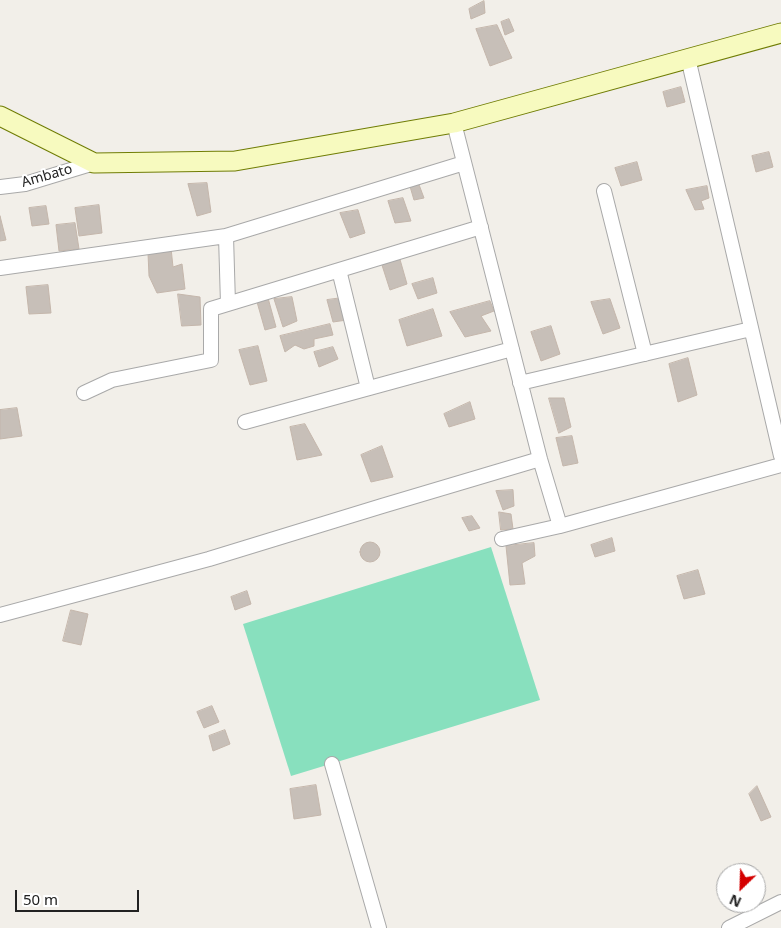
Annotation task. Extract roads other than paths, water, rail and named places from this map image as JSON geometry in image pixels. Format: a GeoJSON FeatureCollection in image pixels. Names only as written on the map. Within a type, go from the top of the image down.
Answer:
{"type":"FeatureCollection","features":[{"type":"Feature","properties":{"kind":"street"},"geometry":{"type":"LineString","coordinates":[[0,116],[94,163],[235,161],[454,123],[781,33]]}},
{"type":"Feature","properties":{"kind":"street"},"geometry":{"type":"LineString","coordinates":[[688,58],[781,456]]}},
{"type":"Feature","properties":{"kind":"street"},"geometry":{"type":"LineString","coordinates":[[454,123],[520,383],[560,526]]}},
{"type":"Feature","properties":{"kind":"street","name":"Ambato"},"geometry":{"type":"LineString","coordinates":[[0,187],[25,184],[94,163]]}},
{"type":"Feature","properties":{"kind":"street"},"geometry":{"type":"LineString","coordinates":[[0,268],[226,236],[464,164]]}},
{"type":"Feature","properties":{"kind":"street"},"geometry":{"type":"LineString","coordinates":[[604,191],[645,354]]}},
{"type":"Feature","properties":{"kind":"street"},"geometry":{"type":"LineString","coordinates":[[84,393],[112,380],[211,360],[211,309],[481,227]]}},
{"type":"Feature","properties":{"kind":"street"},"geometry":{"type":"LineString","coordinates":[[226,236],[228,304]]}},
{"type":"Feature","properties":{"kind":"street"},"geometry":{"type":"LineString","coordinates":[[339,270],[368,388]]}},
{"type":"Feature","properties":{"kind":"street"},"geometry":{"type":"LineString","coordinates":[[520,383],[751,329]]}},
{"type":"Feature","properties":{"kind":"street"},"geometry":{"type":"LineString","coordinates":[[245,422],[512,350]]}},
{"type":"Feature","properties":{"kind":"street"},"geometry":{"type":"LineString","coordinates":[[0,615],[209,559],[540,459]]}},
{"type":"Feature","properties":{"kind":"street"},"geometry":{"type":"LineString","coordinates":[[502,539],[560,526],[781,465]]}},
{"type":"Feature","properties":{"kind":"street"},"geometry":{"type":"LineString","coordinates":[[332,764],[379,928]]}},
{"type":"Feature","properties":{"kind":"street"},"geometry":{"type":"LineString","coordinates":[[729,928],[781,902]]}}]}
